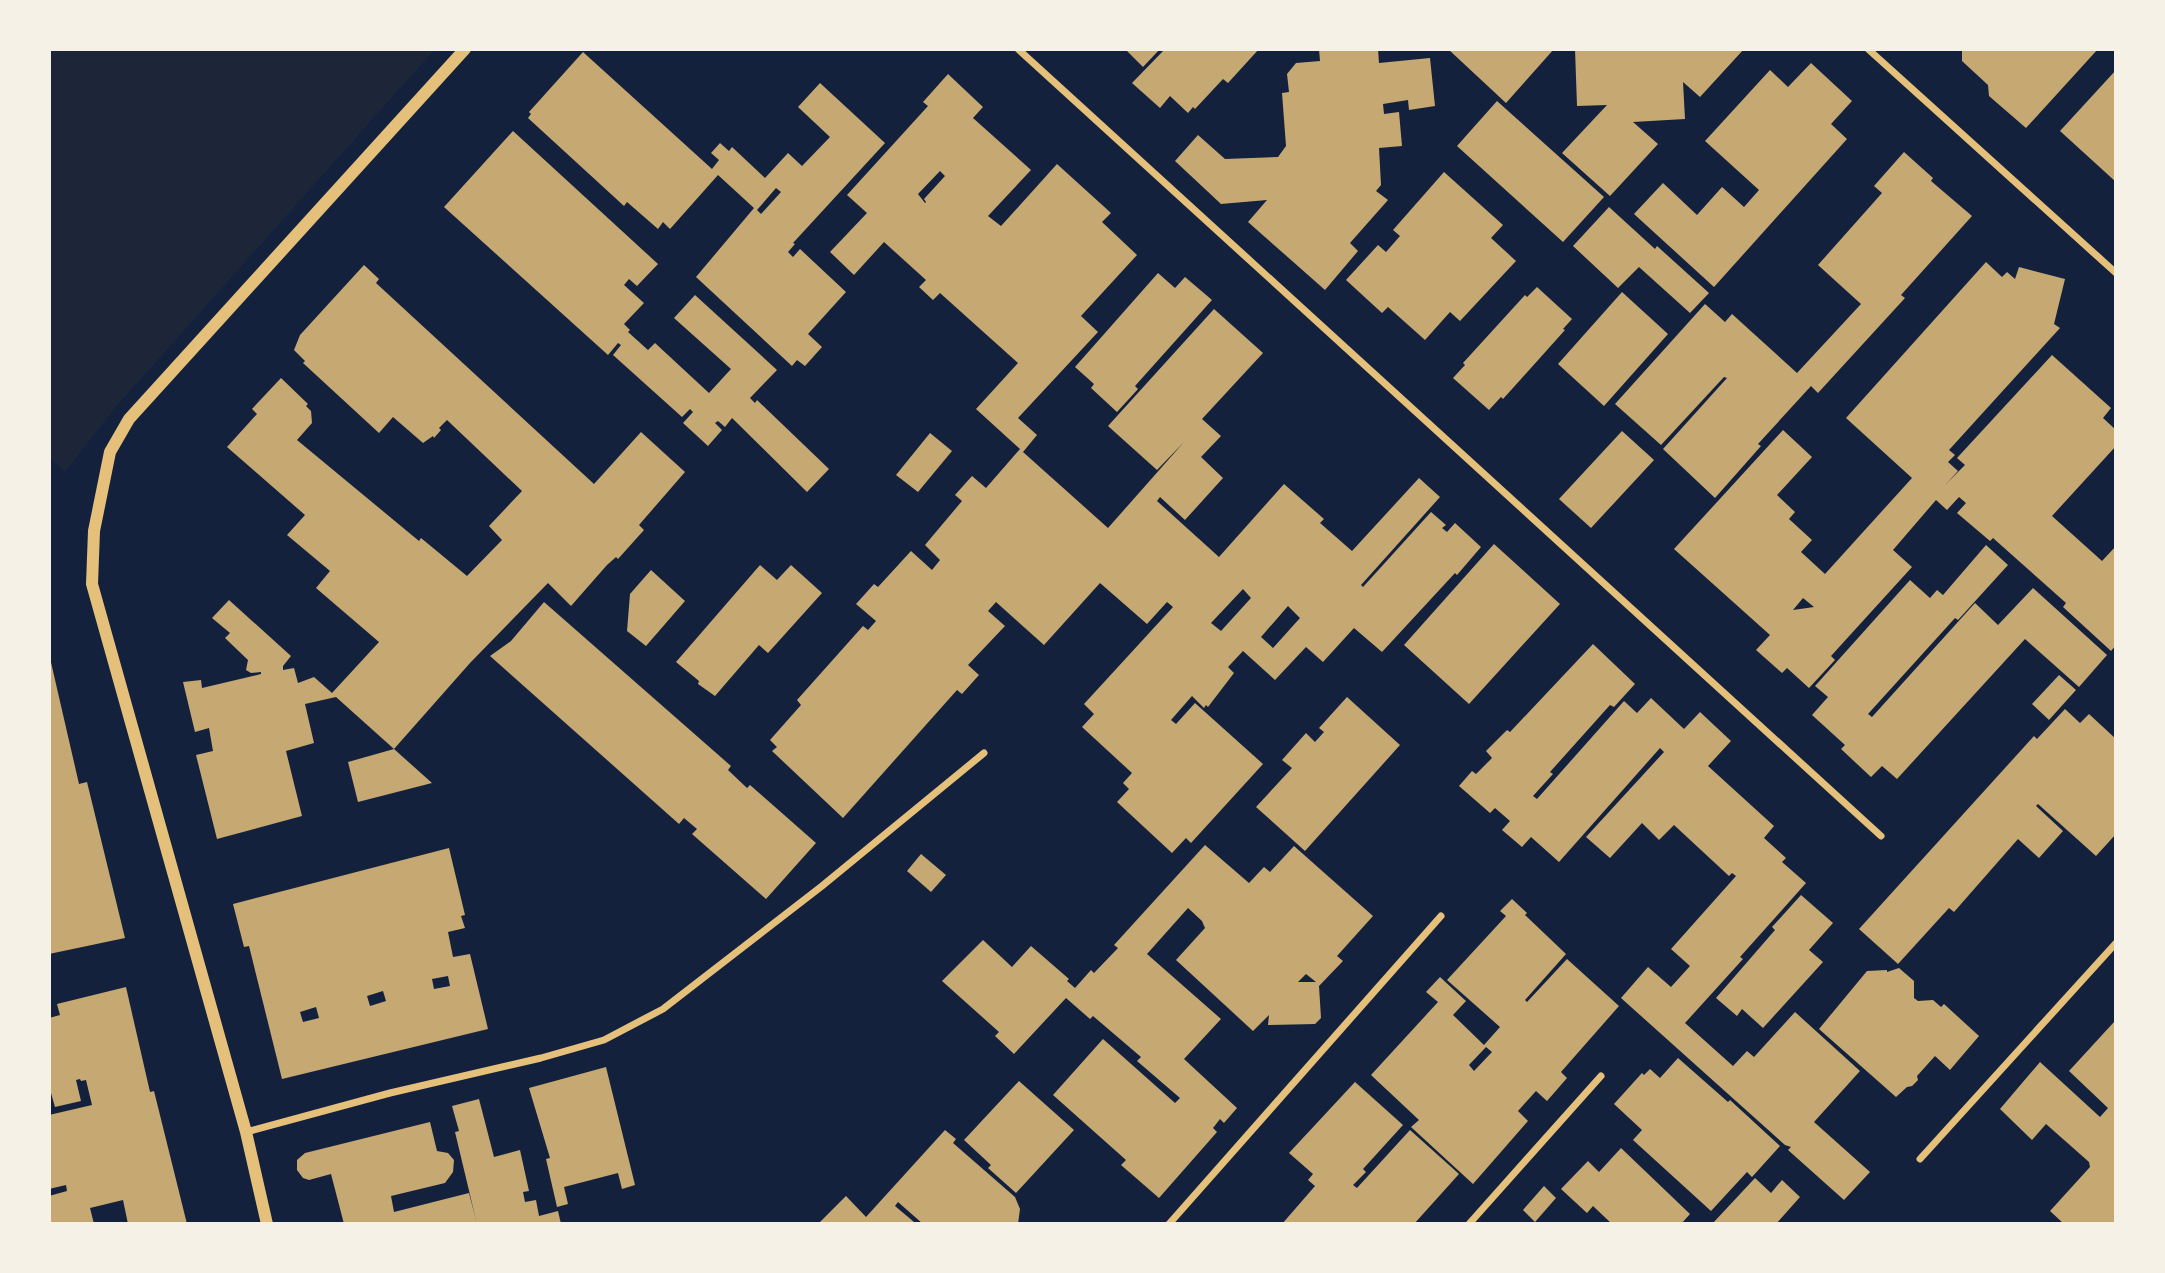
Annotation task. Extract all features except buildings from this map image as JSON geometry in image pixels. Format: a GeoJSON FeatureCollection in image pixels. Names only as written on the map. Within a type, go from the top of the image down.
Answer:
{"type":"FeatureCollection","features":[{"type":"Feature","properties":{"kind":"street"},"geometry":{"type":"LineString","coordinates":[[267,1224],[246,1132],[92,584],[94,531],[110,452],[130,419],[465,49]]}},
{"type":"Feature","properties":{"kind":"street"},"geometry":{"type":"LineString","coordinates":[[1017,49],[1881,836]]}},
{"type":"Feature","properties":{"kind":"street"},"geometry":{"type":"LineString","coordinates":[[1868,49],[2116,273]]}},
{"type":"Feature","properties":{"kind":"street"},"geometry":{"type":"LineString","coordinates":[[246,1132],[604,1040],[663,1009],[822,886],[984,753]]}},
{"type":"Feature","properties":{"kind":"street"},"geometry":{"type":"LineString","coordinates":[[1169,1224],[1441,916]]}},
{"type":"Feature","properties":{"kind":"street"},"geometry":{"type":"LineString","coordinates":[[1920,1159],[2116,943]]}},
{"type":"Feature","properties":{"kind":"street"},"geometry":{"type":"LineString","coordinates":[[1469,1224],[1601,1076]]}},
{"type":"Feature","properties":{"kind":"shaded area"},"geometry":{"type":"Polygon","coordinates":[[[49,49],[435,49],[114,409],[65,472],[49,457],[49,49]]]}}]}
